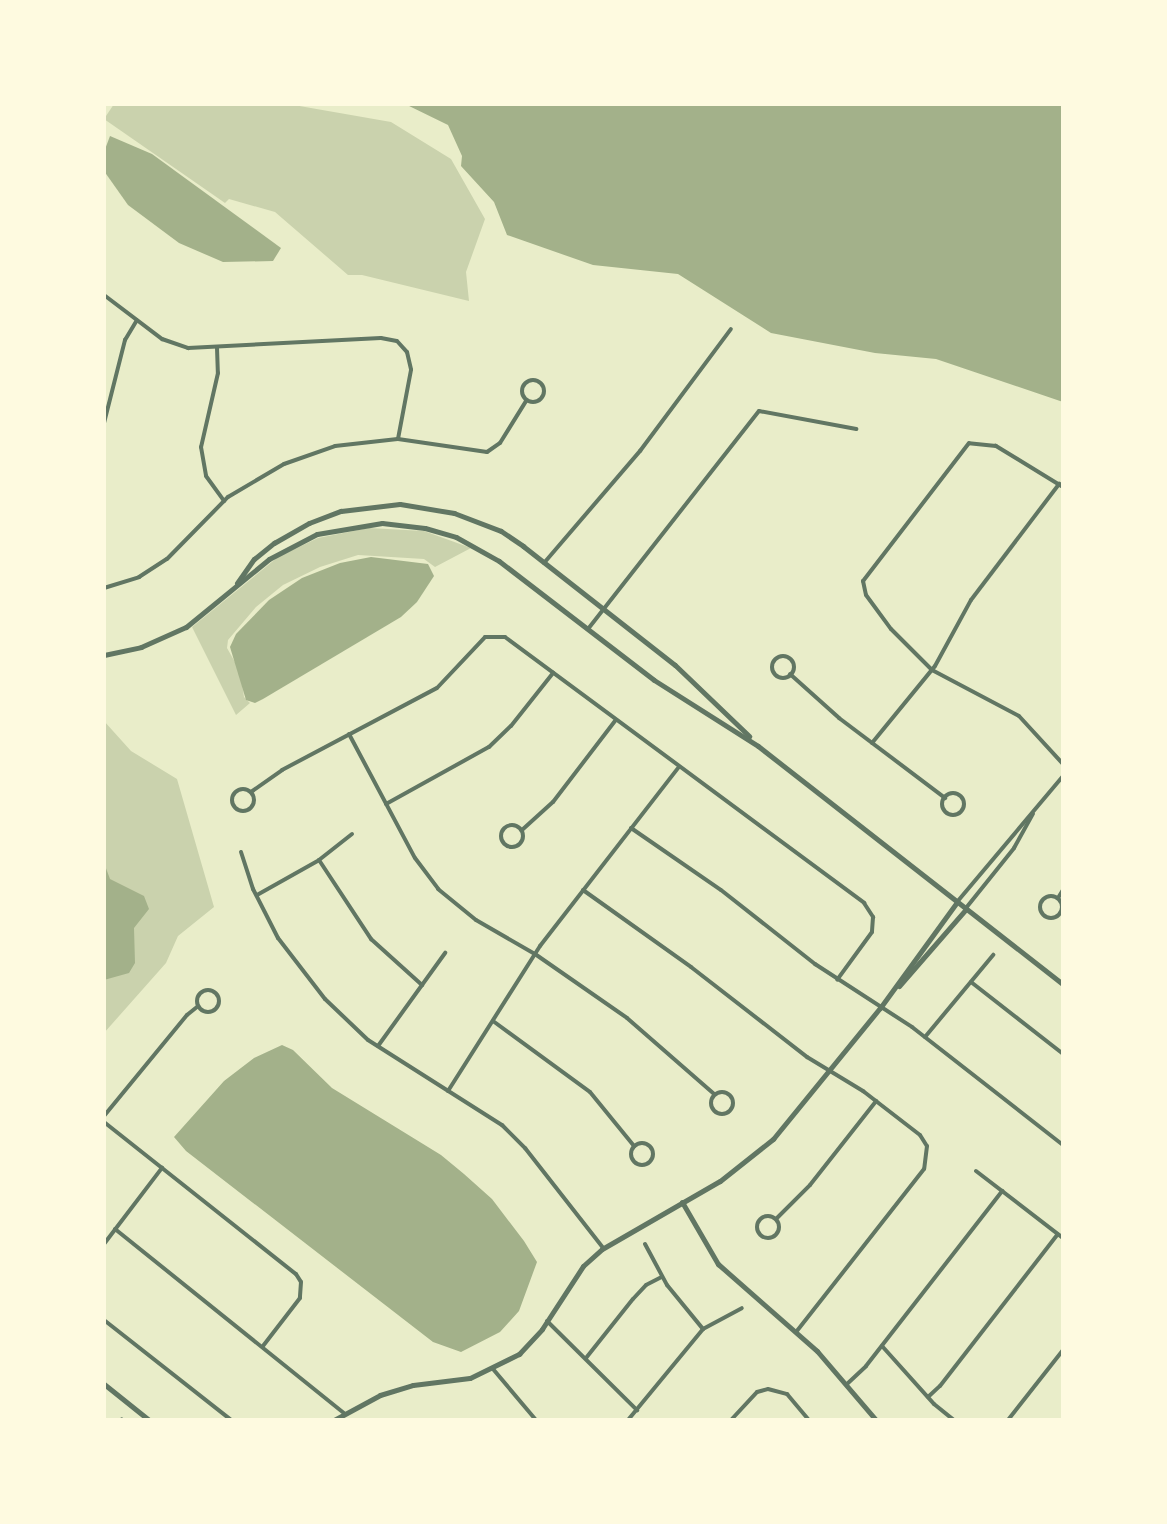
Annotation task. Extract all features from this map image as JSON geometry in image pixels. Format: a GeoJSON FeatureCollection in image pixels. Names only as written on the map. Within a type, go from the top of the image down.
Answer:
{"type":"FeatureCollection","features":[{"type":"Feature","properties":{"kind":"street"},"geometry":{"type":"LineString","coordinates":[[104,295],[180,346],[217,348],[381,338],[397,341],[407,352],[411,370],[398,439]]}},
{"type":"Feature","properties":{"kind":"street"},"geometry":{"type":"LineString","coordinates":[[104,423],[125,340],[137,320]]}},
{"type":"Feature","properties":{"kind":"street"},"geometry":{"type":"LineString","coordinates":[[544,563],[640,451],[731,329]]}},
{"type":"Feature","properties":{"kind":"street"},"geometry":{"type":"LineString","coordinates":[[217,348],[218,373],[201,447],[206,476],[224,501]]}},
{"type":"Feature","properties":{"kind":"street"},"geometry":{"type":"LineString","coordinates":[[104,588],[139,577],[167,559],[224,501],[263,474],[310,454],[350,444],[398,439],[487,452],[500,443],[526,401],[523,386],[532,380],[540,382],[544,392],[542,398],[533,403],[526,401]]}},
{"type":"Feature","properties":{"kind":"street"},"geometry":{"type":"LineString","coordinates":[[587,631],[759,411],[856,429]]}},
{"type":"Feature","properties":{"kind":"street"},"geometry":{"type":"LineString","coordinates":[[872,743],[932,670],[971,600],[1061,486],[996,446],[969,443],[866,573],[863,581],[866,595],[891,629],[932,670],[1019,716],[1063,764]]}},
{"type":"Feature","properties":{"kind":"street"},"geometry":{"type":"LineString","coordinates":[[104,473],[104,485]]}},
{"type":"Feature","properties":{"kind":"street"},"geometry":{"type":"LineString","coordinates":[[237,583],[254,559],[296,529],[341,511],[379,504],[421,505],[466,516],[501,531],[675,665],[758,746]]}},
{"type":"Feature","properties":{"kind":"street"},"geometry":{"type":"LineString","coordinates":[[104,655],[152,643],[186,627],[276,554],[317,534],[369,524],[409,525],[456,537],[483,549],[654,680],[758,746],[1063,984]]}},
{"type":"Feature","properties":{"kind":"street"},"geometry":{"type":"LineString","coordinates":[[251,792],[282,770],[437,688],[485,637],[505,637],[615,721],[778,837],[870,910],[872,932],[837,980]]}},
{"type":"Feature","properties":{"kind":"street"},"geometry":{"type":"LineString","coordinates":[[781,656],[790,659],[794,665],[790,674],[782,678],[775,674],[775,659],[781,656]]}},
{"type":"Feature","properties":{"kind":"street"},"geometry":{"type":"LineString","coordinates":[[386,804],[489,747],[511,726],[553,673]]}},
{"type":"Feature","properties":{"kind":"street"},"geometry":{"type":"LineString","coordinates":[[790,674],[872,743],[945,798],[946,812],[961,812],[964,804],[960,796],[952,794],[945,798]]}},
{"type":"Feature","properties":{"kind":"street"},"geometry":{"type":"LineString","coordinates":[[522,830],[517,826],[506,827],[501,835],[502,842],[513,848],[520,845],[522,830],[553,802],[615,721]]}},
{"type":"Feature","properties":{"kind":"street"},"geometry":{"type":"LineString","coordinates":[[349,734],[415,858],[438,889],[476,920],[535,954],[649,1035],[714,1094]]}},
{"type":"Feature","properties":{"kind":"street"},"geometry":{"type":"LineString","coordinates":[[448,1091],[535,954],[679,767]]}},
{"type":"Feature","properties":{"kind":"street"},"geometry":{"type":"LineString","coordinates":[[893,992],[922,947],[957,902],[1063,776]]}},
{"type":"Feature","properties":{"kind":"street"},"geometry":{"type":"LineString","coordinates":[[242,788],[251,792],[252,807],[245,811],[234,807],[232,797],[235,791],[242,788]]}},
{"type":"Feature","properties":{"kind":"street"},"geometry":{"type":"LineString","coordinates":[[334,1420],[396,1390],[470,1378],[519,1354],[547,1321],[577,1274],[603,1248],[729,1174],[759,1152],[794,1117],[893,992],[966,909],[1014,848],[1035,808]]}},
{"type":"Feature","properties":{"kind":"street"},"geometry":{"type":"LineString","coordinates":[[631,828],[721,890],[837,980],[925,1037],[1063,1145]]}},
{"type":"Feature","properties":{"kind":"street"},"geometry":{"type":"LineString","coordinates":[[256,896],[319,860],[352,834]]}},
{"type":"Feature","properties":{"kind":"street"},"geometry":{"type":"LineString","coordinates":[[241,852],[256,896],[278,938],[309,980],[353,1028],[448,1091],[477,1106],[515,1136],[603,1248]]}},
{"type":"Feature","properties":{"kind":"street"},"geometry":{"type":"LineString","coordinates":[[319,860],[371,939],[422,985]]}},
{"type":"Feature","properties":{"kind":"street"},"geometry":{"type":"LineString","coordinates":[[583,890],[830,1072],[876,1101],[924,1140],[928,1161],[797,1331]]}},
{"type":"Feature","properties":{"kind":"street"},"geometry":{"type":"LineString","coordinates":[[1058,898],[1062,907],[1060,914],[1054,918],[1044,916],[1041,908],[1044,900],[1058,898],[1063,890]]}},
{"type":"Feature","properties":{"kind":"street"},"geometry":{"type":"LineString","coordinates":[[378,1046],[445,953]]}},
{"type":"Feature","properties":{"kind":"street"},"geometry":{"type":"LineString","coordinates":[[925,1037],[993,955]]}},
{"type":"Feature","properties":{"kind":"street"},"geometry":{"type":"LineString","coordinates":[[971,982],[1063,1054]]}},
{"type":"Feature","properties":{"kind":"street"},"geometry":{"type":"LineString","coordinates":[[104,1116],[198,1006],[200,992],[210,990],[218,996],[218,1005],[211,1012],[198,1006]]}},
{"type":"Feature","properties":{"kind":"street"},"geometry":{"type":"LineString","coordinates":[[492,1021],[590,1092],[634,1146],[632,1160],[638,1165],[649,1163],[653,1153],[650,1147],[644,1143],[634,1146]]}},
{"type":"Feature","properties":{"kind":"street"},"geometry":{"type":"LineString","coordinates":[[721,1091],[732,1096],[734,1104],[730,1111],[720,1114],[714,1110],[711,1101],[714,1094],[721,1091]]}},
{"type":"Feature","properties":{"kind":"street"},"geometry":{"type":"LineString","coordinates":[[776,1219],[810,1185],[876,1101]]}},
{"type":"Feature","properties":{"kind":"street"},"geometry":{"type":"LineString","coordinates":[[104,1122],[290,1269],[301,1282],[300,1298],[263,1346]]}},
{"type":"Feature","properties":{"kind":"street"},"geometry":{"type":"LineString","coordinates":[[104,1244],[162,1168]]}},
{"type":"Feature","properties":{"kind":"street"},"geometry":{"type":"LineString","coordinates":[[928,1397],[1061,1236],[976,1171]]}},
{"type":"Feature","properties":{"kind":"street"},"geometry":{"type":"LineString","coordinates":[[847,1384],[860,1374],[1002,1191]]}},
{"type":"Feature","properties":{"kind":"street"},"geometry":{"type":"LineString","coordinates":[[682,1202],[718,1264],[797,1331],[876,1420]]}},
{"type":"Feature","properties":{"kind":"street"},"geometry":{"type":"LineString","coordinates":[[767,1216],[776,1219],[779,1230],[774,1237],[760,1235],[757,1228],[760,1219],[767,1216]]}},
{"type":"Feature","properties":{"kind":"street"},"geometry":{"type":"LineString","coordinates":[[115,1229],[344,1413]]}},
{"type":"Feature","properties":{"kind":"street"},"geometry":{"type":"LineString","coordinates":[[645,1244],[662,1277],[703,1329]]}},
{"type":"Feature","properties":{"kind":"street"},"geometry":{"type":"LineString","coordinates":[[586,1358],[646,1285],[662,1277]]}},
{"type":"Feature","properties":{"kind":"street"},"geometry":{"type":"LineString","coordinates":[[628,1420],[703,1329],[742,1308]]}},
{"type":"Feature","properties":{"kind":"street"},"geometry":{"type":"LineString","coordinates":[[104,1320],[231,1420]]}},
{"type":"Feature","properties":{"kind":"street"},"geometry":{"type":"LineString","coordinates":[[547,1321],[637,1410]]}},
{"type":"Feature","properties":{"kind":"street"},"geometry":{"type":"LineString","coordinates":[[882,1346],[928,1397],[954,1420]]}},
{"type":"Feature","properties":{"kind":"street"},"geometry":{"type":"LineString","coordinates":[[1008,1420],[1063,1350]]}},
{"type":"Feature","properties":{"kind":"street"},"geometry":{"type":"LineString","coordinates":[[493,1369],[536,1420]]}},
{"type":"Feature","properties":{"kind":"street"},"geometry":{"type":"LineString","coordinates":[[104,1384],[149,1420]]}},
{"type":"Feature","properties":{"kind":"street"},"geometry":{"type":"LineString","coordinates":[[731,1420],[757,1392],[768,1389],[787,1394],[809,1420]]}},
{"type":"Feature","properties":{"kind":"shaded area"},"geometry":{"type":"Polygon","coordinates":[[[114,104],[288,104],[391,122],[451,159],[485,219],[466,272],[469,301],[362,275],[348,275],[275,212],[229,199],[225,203],[104,119],[114,104]]]}},
{"type":"Feature","properties":{"kind":"shaded area"},"geometry":{"type":"Polygon","coordinates":[[[405,104],[1063,104],[1063,402],[936,359],[875,353],[771,333],[678,274],[593,265],[507,235],[494,202],[461,166],[462,156],[448,125],[405,104]]]}},
{"type":"Feature","properties":{"kind":"shaded area"},"geometry":{"type":"Polygon","coordinates":[[[110,136],[152,154],[281,248],[273,261],[223,262],[179,243],[128,205],[104,171],[104,152],[110,136]]]}},
{"type":"Feature","properties":{"kind":"shaded area"},"geometry":{"type":"Polygon","coordinates":[[[369,528],[424,531],[471,548],[435,567],[424,559],[358,555],[320,567],[283,585],[256,607],[228,640],[227,648],[240,671],[244,697],[250,703],[236,715],[192,627],[278,557],[318,538],[369,528]]]}},
{"type":"Feature","properties":{"kind":"shaded area"},"geometry":{"type":"Polygon","coordinates":[[[371,557],[428,564],[434,576],[417,602],[401,617],[263,699],[255,703],[246,700],[230,647],[236,634],[269,600],[302,578],[340,563],[371,557]]]}},
{"type":"Feature","properties":{"kind":"shaded area"},"geometry":{"type":"Polygon","coordinates":[[[104,721],[131,751],[177,779],[214,907],[178,936],[166,963],[104,1033],[104,721]]]}},
{"type":"Feature","properties":{"kind":"shaded area"},"geometry":{"type":"Polygon","coordinates":[[[104,863],[110,879],[144,896],[149,909],[134,928],[135,963],[129,973],[104,980],[104,863]]]}},
{"type":"Feature","properties":{"kind":"shaded area"},"geometry":{"type":"Polygon","coordinates":[[[282,1045],[293,1050],[332,1088],[441,1155],[492,1199],[524,1241],[537,1262],[519,1311],[500,1332],[461,1352],[433,1342],[186,1151],[174,1137],[224,1081],[254,1058],[282,1045]]]}}]}
